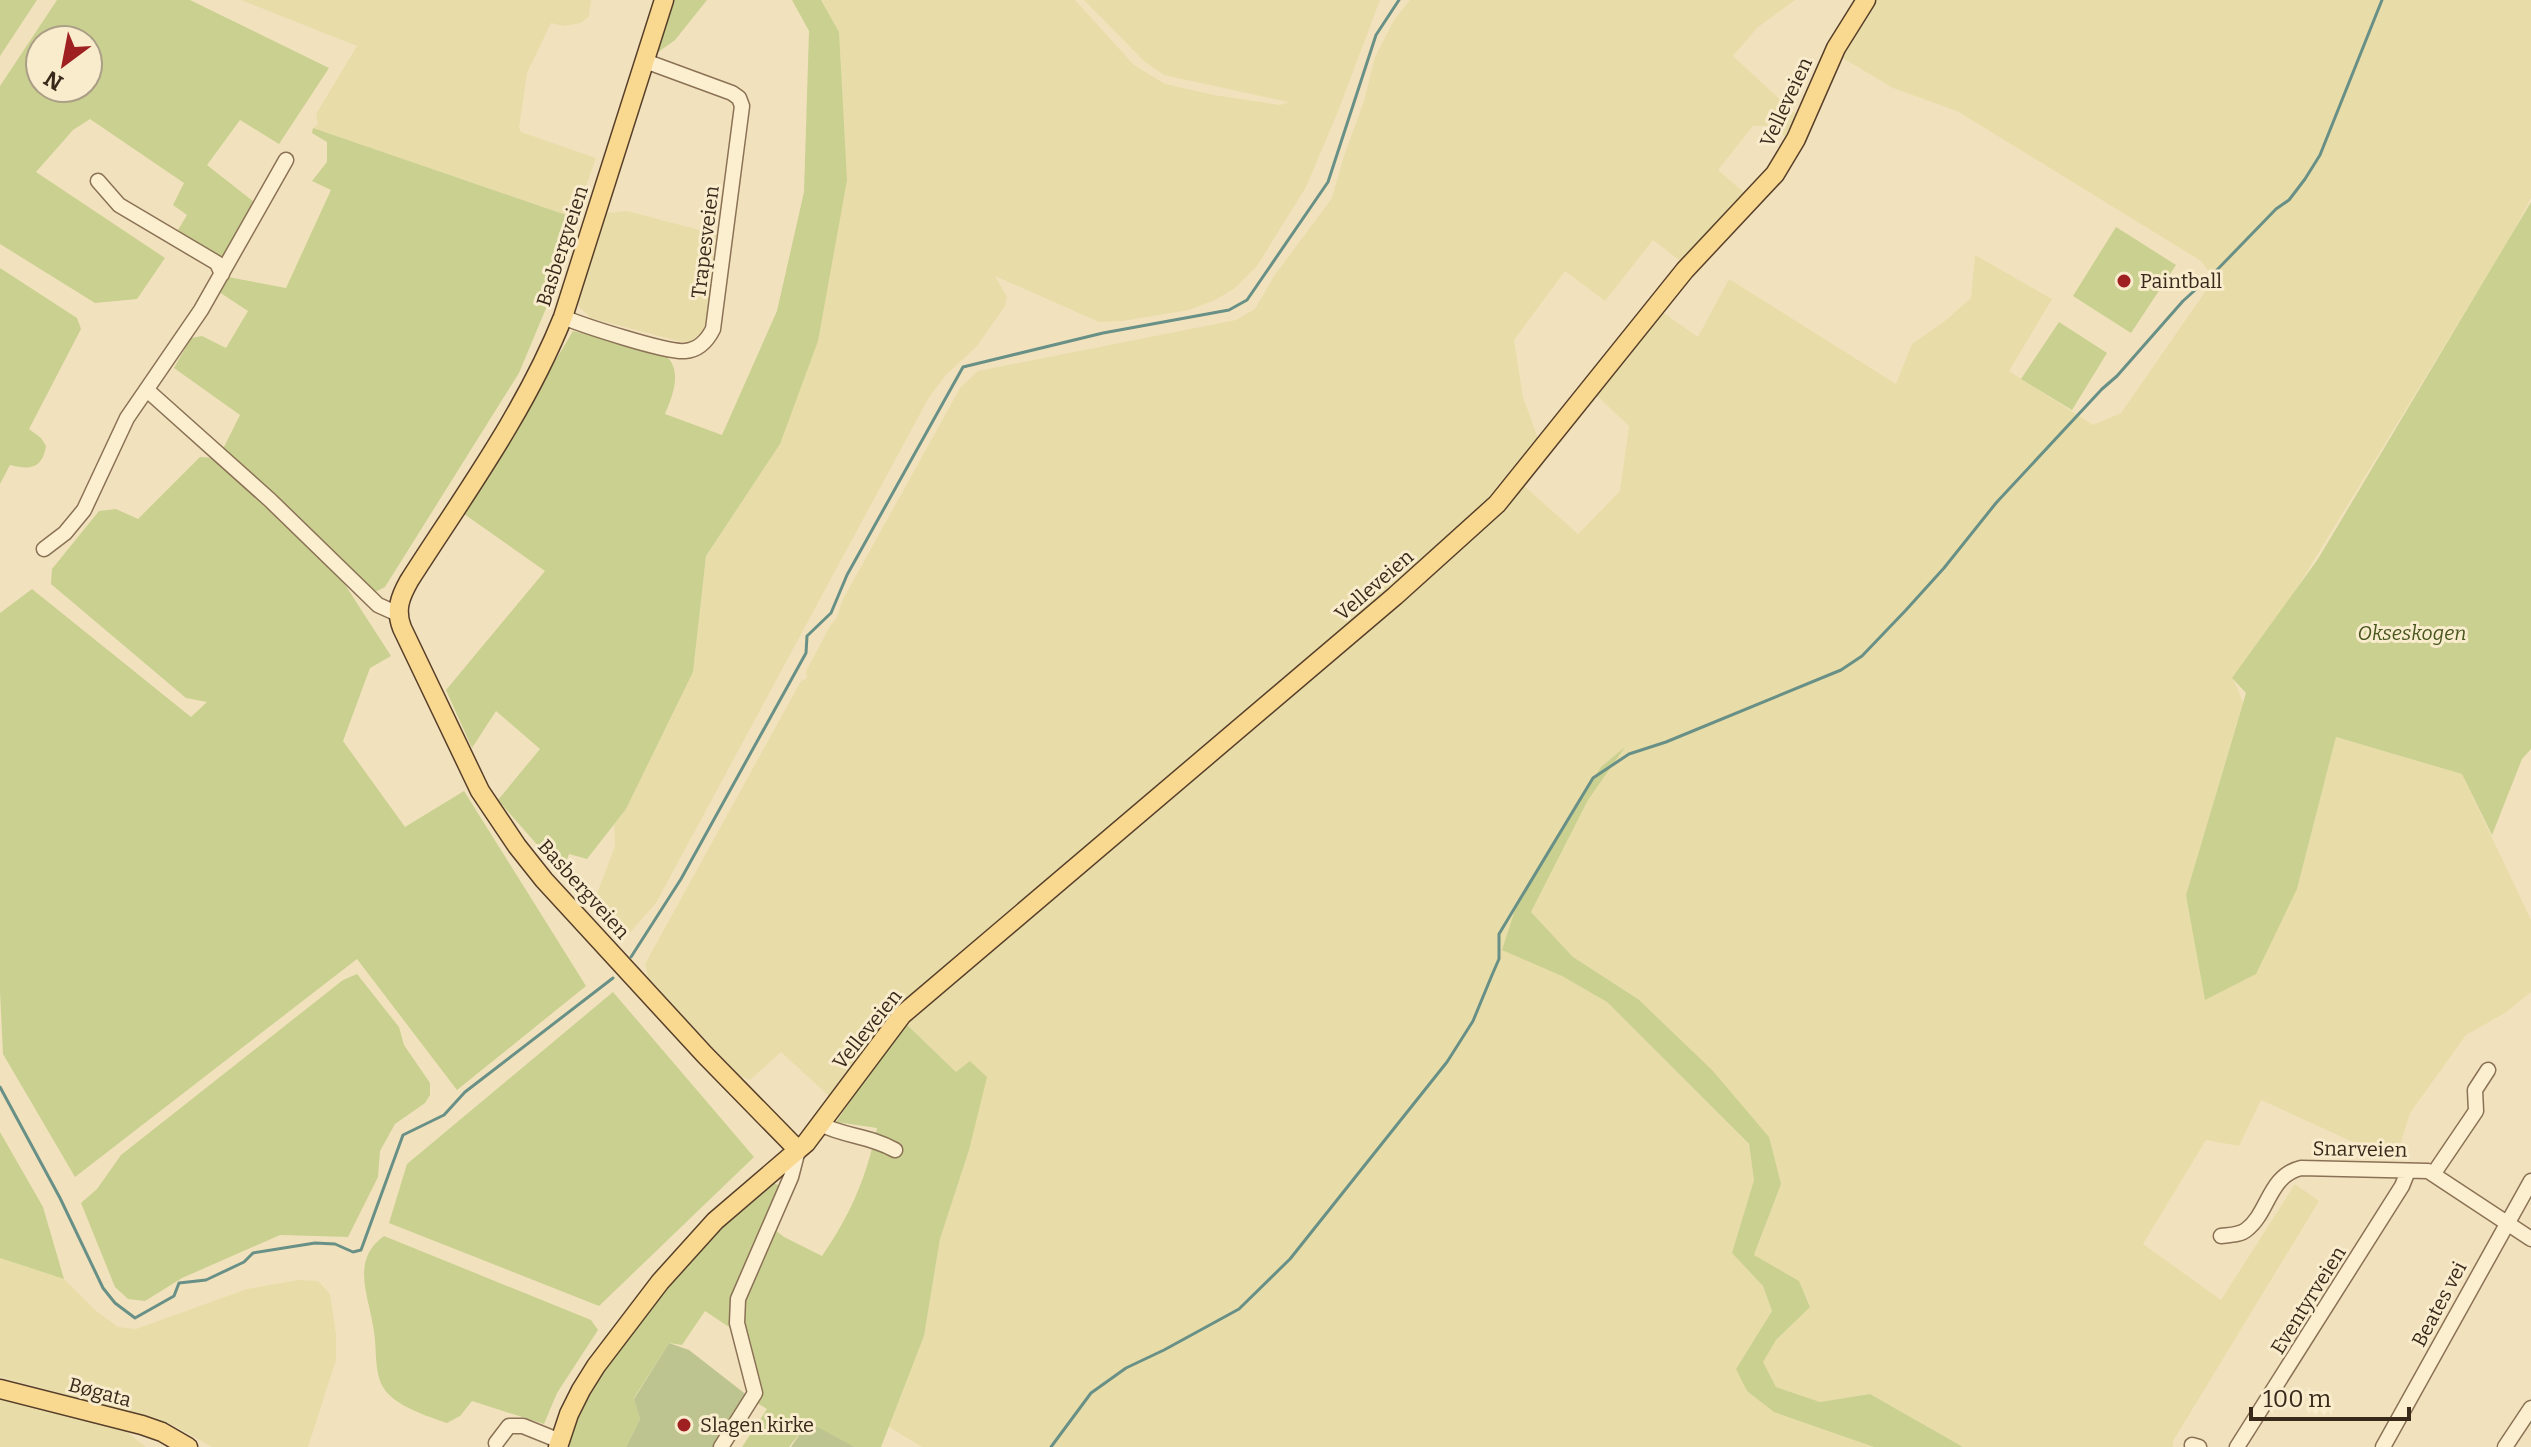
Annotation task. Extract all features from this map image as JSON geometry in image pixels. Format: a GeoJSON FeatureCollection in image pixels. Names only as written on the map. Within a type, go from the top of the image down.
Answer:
{"type":"FeatureCollection","features":[{"type":"Feature","properties":{"kind":"main road","name":"Basbergveien"},"geometry":{"type":"LineString","coordinates":[[664,0],[563,317],[529,391],[409,581],[400,598],[398,614],[480,791],[517,846],[544,880],[705,1055],[798,1150]]}},
{"type":"Feature","properties":{"kind":"main road","name":"Velleveien"},"geometry":{"type":"LineString","coordinates":[[559,1444],[569,1414],[596,1366],[660,1282],[715,1221],[798,1150],[876,1047],[912,1006],[1395,596],[1497,504],[1685,270],[1783,162],[1836,48],[1866,0]]}},
{"type":"Feature","properties":{"kind":"main road","name":"Bøgata"},"geometry":{"type":"LineString","coordinates":[[0,1389],[142,1425],[186,1446]]}},
{"type":"Feature","properties":{"kind":"street","name":"Trapesveien"},"geometry":{"type":"LineString","coordinates":[[563,317],[677,351],[699,346],[713,329],[742,106],[739,98],[732,93],[645,61]]}},
{"type":"Feature","properties":{"kind":"street"},"geometry":{"type":"LineString","coordinates":[[44,549],[65,533],[84,510],[127,418],[222,274],[286,160]]}},
{"type":"Feature","properties":{"kind":"street"},"geometry":{"type":"LineString","coordinates":[[98,181],[119,205],[217,263],[222,274]]}},
{"type":"Feature","properties":{"kind":"street"},"geometry":{"type":"LineString","coordinates":[[147,390],[270,500],[378,605],[398,614]]}},
{"type":"Feature","properties":{"kind":"street","name":"Snarveien"},"geometry":{"type":"LineString","coordinates":[[2434,1173],[2476,1111],[2475,1090],[2488,1070]]}},
{"type":"Feature","properties":{"kind":"street"},"geometry":{"type":"LineString","coordinates":[[820,1124],[870,1137],[895,1150]]}},
{"type":"Feature","properties":{"kind":"street","name":"Velleveien"},"geometry":{"type":"LineString","coordinates":[[721,1447],[755,1393],[737,1323],[738,1299],[791,1177],[798,1150]]}},
{"type":"Feature","properties":{"kind":"street","name":"Snarveien"},"geometry":{"type":"LineString","coordinates":[[2221,1236],[2241,1233],[2249,1228],[2277,1183],[2293,1170],[2301,1168],[2434,1173],[2531,1239]]}},
{"type":"Feature","properties":{"kind":"street","name":"Eventyrveien"},"geometry":{"type":"LineString","coordinates":[[2237,1447],[2347,1275],[2402,1186],[2408,1171]]}},
{"type":"Feature","properties":{"kind":"street","name":"Beates vei"},"geometry":{"type":"LineString","coordinates":[[2383,1447],[2531,1181]]}},
{"type":"Feature","properties":{"kind":"street"},"geometry":{"type":"LineString","coordinates":[[2505,1447],[2531,1408]]}},
{"type":"Feature","properties":{"kind":"street","name":"Velleveien"},"geometry":{"type":"LineString","coordinates":[[496,1443],[509,1426],[523,1426],[559,1444]]}},
{"type":"Feature","properties":{"kind":"shaded area"},"geometry":{"type":"Polygon","coordinates":[[[241,0],[591,0],[589,16],[581,23],[564,26],[551,23],[527,73],[519,128],[521,132],[596,158],[575,218],[313,128],[318,124],[316,114],[357,46],[241,0]]]}},
{"type":"Feature","properties":{"kind":"shaded area"},"geometry":{"type":"Polygon","coordinates":[[[821,0],[1075,0],[1134,65],[1165,84],[1280,105],[1288,102],[1164,75],[1145,62],[1084,0],[1380,0],[1306,187],[1257,266],[1234,289],[1189,310],[1099,322],[995,276],[1007,297],[1005,306],[977,346],[945,376],[928,399],[656,903],[627,936],[591,909],[615,846],[614,824],[626,809],[693,672],[706,556],[780,444],[839,32],[821,0]]]}},
{"type":"Feature","properties":{"kind":"shaded area"},"geometry":{"type":"Polygon","coordinates":[[[1410,0],[1795,0],[1758,27],[1733,56],[1799,117],[1790,139],[1768,126],[1753,126],[1718,170],[1747,195],[1684,264],[1653,240],[1605,301],[1565,271],[1514,340],[1523,397],[1539,441],[1469,524],[924,988],[830,1097],[781,1052],[750,1080],[739,1076],[648,977],[645,964],[801,681],[807,678],[806,671],[836,619],[843,599],[960,388],[978,371],[1236,320],[1255,309],[1274,276],[1332,198],[1375,57],[1394,20],[1410,0]]]}},
{"type":"Feature","properties":{"kind":"shaded area"},"geometry":{"type":"Polygon","coordinates":[[[1874,0],[2531,0],[2531,198],[2509,240],[2291,598],[2233,678],[2243,702],[2186,895],[2297,889],[2336,737],[2462,774],[2531,920],[2531,992],[2505,1013],[2466,1035],[2410,1113],[2395,1161],[2261,1100],[2239,1146],[2206,1140],[2143,1244],[2221,1300],[2295,1184],[2319,1201],[2173,1441],[2173,1447],[1963,1447],[1870,1394],[1820,1402],[1776,1387],[1762,1362],[1776,1340],[1810,1306],[1799,1281],[1754,1256],[1781,1184],[1638,999],[1573,957],[1531,912],[1588,800],[1622,750],[1517,904],[1562,976],[1607,1002],[1749,1145],[1754,1180],[1732,1253],[1763,1286],[1772,1311],[1736,1369],[1825,1428],[1874,1447],[922,1447],[889,1427],[924,1336],[940,1239],[969,1150],[956,1072],[904,1022],[1521,483],[1578,534],[1620,491],[1629,426],[1595,394],[1658,309],[1698,337],[1729,279],[1896,384],[1912,344],[1971,298],[1975,255],[2052,299],[2009,371],[2093,425],[2121,413],[2214,279],[2201,261],[1957,111],[1893,88],[1839,56],[1874,0]]]}},
{"type":"Feature","properties":{"kind":"shaded area"},"geometry":{"type":"Polygon","coordinates":[[[627,211],[719,235],[705,329],[689,344],[591,318],[578,306],[581,285],[606,213],[627,211]]]}},
{"type":"Feature","properties":{"kind":"shaded area"},"geometry":{"type":"Polygon","coordinates":[[[0,1258],[64,1279],[95,1310],[118,1327],[136,1329],[247,1289],[298,1280],[318,1281],[330,1294],[336,1360],[308,1447],[212,1447],[167,1422],[0,1377],[0,1258]]]}},
{"type":"Feature","properties":{"kind":"shaded area"},"geometry":{"type":"Polygon","coordinates":[[[0,1395],[123,1429],[146,1447],[0,1447],[0,1395]]]}},
{"type":"Feature","properties":{"kind":"green space"},"geometry":{"type":"Polygon","coordinates":[[[0,0],[37,0],[0,56],[0,0]]]}},
{"type":"Feature","properties":{"kind":"green space"},"geometry":{"type":"Polygon","coordinates":[[[57,0],[190,0],[329,68],[279,144],[240,120],[207,165],[254,202],[219,262],[178,230],[187,215],[173,205],[184,183],[90,119],[73,130],[36,172],[165,258],[137,299],[95,303],[0,244],[0,86],[24,50],[24,104],[104,104],[104,24],[41,24],[57,0]]]}},
{"type":"Feature","properties":{"kind":"green space"},"geometry":{"type":"Polygon","coordinates":[[[672,0],[707,0],[675,40],[657,53],[672,0]]]}},
{"type":"Feature","properties":{"kind":"green space"},"geometry":{"type":"Polygon","coordinates":[[[792,0],[821,0],[839,32],[847,180],[818,341],[780,444],[706,556],[693,672],[626,809],[587,859],[569,854],[562,873],[498,800],[540,749],[496,711],[472,748],[446,690],[545,571],[464,514],[573,331],[665,355],[675,375],[665,414],[722,435],[777,311],[804,192],[809,31],[792,0]]]}},
{"type":"Feature","properties":{"kind":"green space"},"geometry":{"type":"Polygon","coordinates":[[[313,128],[575,218],[547,306],[519,373],[385,587],[373,593],[221,453],[240,415],[174,368],[191,338],[202,336],[226,348],[248,311],[219,292],[228,277],[286,288],[331,190],[312,181],[327,162],[327,142],[312,133],[313,128]]]}},
{"type":"Feature","properties":{"kind":"green space","name":"Okseskogen"},"geometry":{"type":"Polygon","coordinates":[[[2531,202],[2531,749],[2522,759],[2492,835],[2462,774],[2336,737],[2297,889],[2256,974],[2205,1000],[2186,895],[2246,693],[2232,678],[2318,559],[2531,202]]]}},
{"type":"Feature","properties":{"kind":"green space","name":"Paintball"},"geometry":{"type":"Polygon","coordinates":[[[2116,227],[2176,265],[2131,333],[2073,296],[2116,227]]]}},
{"type":"Feature","properties":{"kind":"green space"},"geometry":{"type":"Polygon","coordinates":[[[0,268],[77,318],[81,329],[29,429],[46,446],[42,459],[29,467],[10,465],[0,484],[0,268]]]}},
{"type":"Feature","properties":{"kind":"green space"},"geometry":{"type":"Polygon","coordinates":[[[2059,322],[2107,353],[2072,410],[2021,379],[2059,322]]]}},
{"type":"Feature","properties":{"kind":"green space"},"geometry":{"type":"Polygon","coordinates":[[[200,457],[216,458],[342,580],[391,656],[370,668],[343,741],[405,827],[464,791],[586,986],[457,1090],[357,959],[75,1177],[3,1054],[0,991],[0,613],[32,589],[191,717],[207,702],[186,698],[51,584],[52,569],[99,511],[116,509],[138,519],[200,457]]]}},
{"type":"Feature","properties":{"kind":"green space"},"geometry":{"type":"Polygon","coordinates":[[[1625,747],[1588,800],[1531,912],[1573,957],[1638,999],[1712,1070],[1769,1137],[1781,1184],[1754,1255],[1799,1281],[1810,1307],[1776,1340],[1763,1362],[1776,1387],[1820,1402],[1870,1394],[1963,1447],[1874,1447],[1774,1412],[1747,1391],[1736,1369],[1772,1311],[1763,1286],[1732,1253],[1754,1180],[1749,1144],[1607,1002],[1562,976],[1502,950],[1517,904],[1601,767],[1625,747]]]}},
{"type":"Feature","properties":{"kind":"green space"},"geometry":{"type":"Polygon","coordinates":[[[357,974],[399,1027],[404,1045],[430,1083],[430,1095],[425,1103],[395,1124],[380,1151],[378,1177],[348,1237],[280,1235],[182,1278],[145,1301],[128,1299],[115,1287],[81,1203],[97,1189],[121,1155],[343,980],[357,974]]]}},
{"type":"Feature","properties":{"kind":"green space"},"geometry":{"type":"Polygon","coordinates":[[[613,992],[754,1157],[599,1306],[389,1223],[407,1164],[613,992]]]}},
{"type":"Feature","properties":{"kind":"green space"},"geometry":{"type":"Polygon","coordinates":[[[904,1022],[956,1072],[970,1061],[987,1077],[969,1150],[940,1239],[924,1336],[881,1447],[855,1447],[808,1423],[789,1447],[742,1447],[767,1409],[754,1401],[735,1331],[705,1311],[682,1345],[669,1343],[634,1398],[640,1419],[626,1447],[569,1447],[573,1425],[590,1386],[635,1327],[713,1233],[773,1183],[783,1187],[774,1229],[822,1256],[856,1195],[877,1128],[836,1122],[904,1022]]]}},
{"type":"Feature","properties":{"kind":"green space"},"geometry":{"type":"Polygon","coordinates":[[[0,1132],[43,1207],[64,1279],[0,1258],[0,1132]]]}},
{"type":"Feature","properties":{"kind":"green space"},"geometry":{"type":"Polygon","coordinates":[[[384,1236],[591,1320],[598,1330],[557,1393],[544,1424],[472,1401],[460,1416],[447,1423],[412,1410],[388,1394],[378,1374],[364,1281],[367,1257],[384,1236]]]}},
{"type":"Feature","properties":{"kind":"green space"},"geometry":{"type":"Polygon","coordinates":[[[669,1343],[689,1350],[748,1396],[717,1447],[626,1447],[640,1419],[634,1399],[669,1343]]]}},
{"type":"Feature","properties":{"kind":"green space"},"geometry":{"type":"Polygon","coordinates":[[[808,1422],[855,1447],[791,1447],[808,1422]]]}},
{"type":"Feature","properties":{"kind":"waterway"},"geometry":{"type":"LineString","coordinates":[[631,957],[681,879],[806,653],[807,636],[831,613],[847,575],[963,367],[1103,333],[1229,310],[1247,300],[1328,182],[1376,35],[1399,0]]}},
{"type":"Feature","properties":{"kind":"waterway"},"geometry":{"type":"LineString","coordinates":[[1051,1447],[1091,1393],[1126,1368],[1239,1309],[1290,1259],[1447,1062],[1473,1021],[1499,959],[1499,934],[1593,778],[1629,754],[1666,742],[1841,670],[1862,656],[1944,568],[1996,503],[2117,376],[2183,301],[2276,209],[2289,200],[2320,155],[2382,0]]}},
{"type":"Feature","properties":{"kind":"waterway"},"geometry":{"type":"LineString","coordinates":[[0,1087],[60,1198],[103,1288],[115,1303],[135,1318],[174,1296],[179,1283],[206,1280],[244,1262],[253,1253],[315,1243],[335,1244],[353,1252],[361,1250],[403,1135],[444,1115],[465,1092],[613,978]]}},
{"type":"Feature","properties":{"kind":"place","name":"Paintball"},"geometry":{"type":"Point","coordinates":[2124,281]}},
{"type":"Feature","properties":{"kind":"place","name":"Slagen kirke"},"geometry":{"type":"Point","coordinates":[684,1425]}}]}
